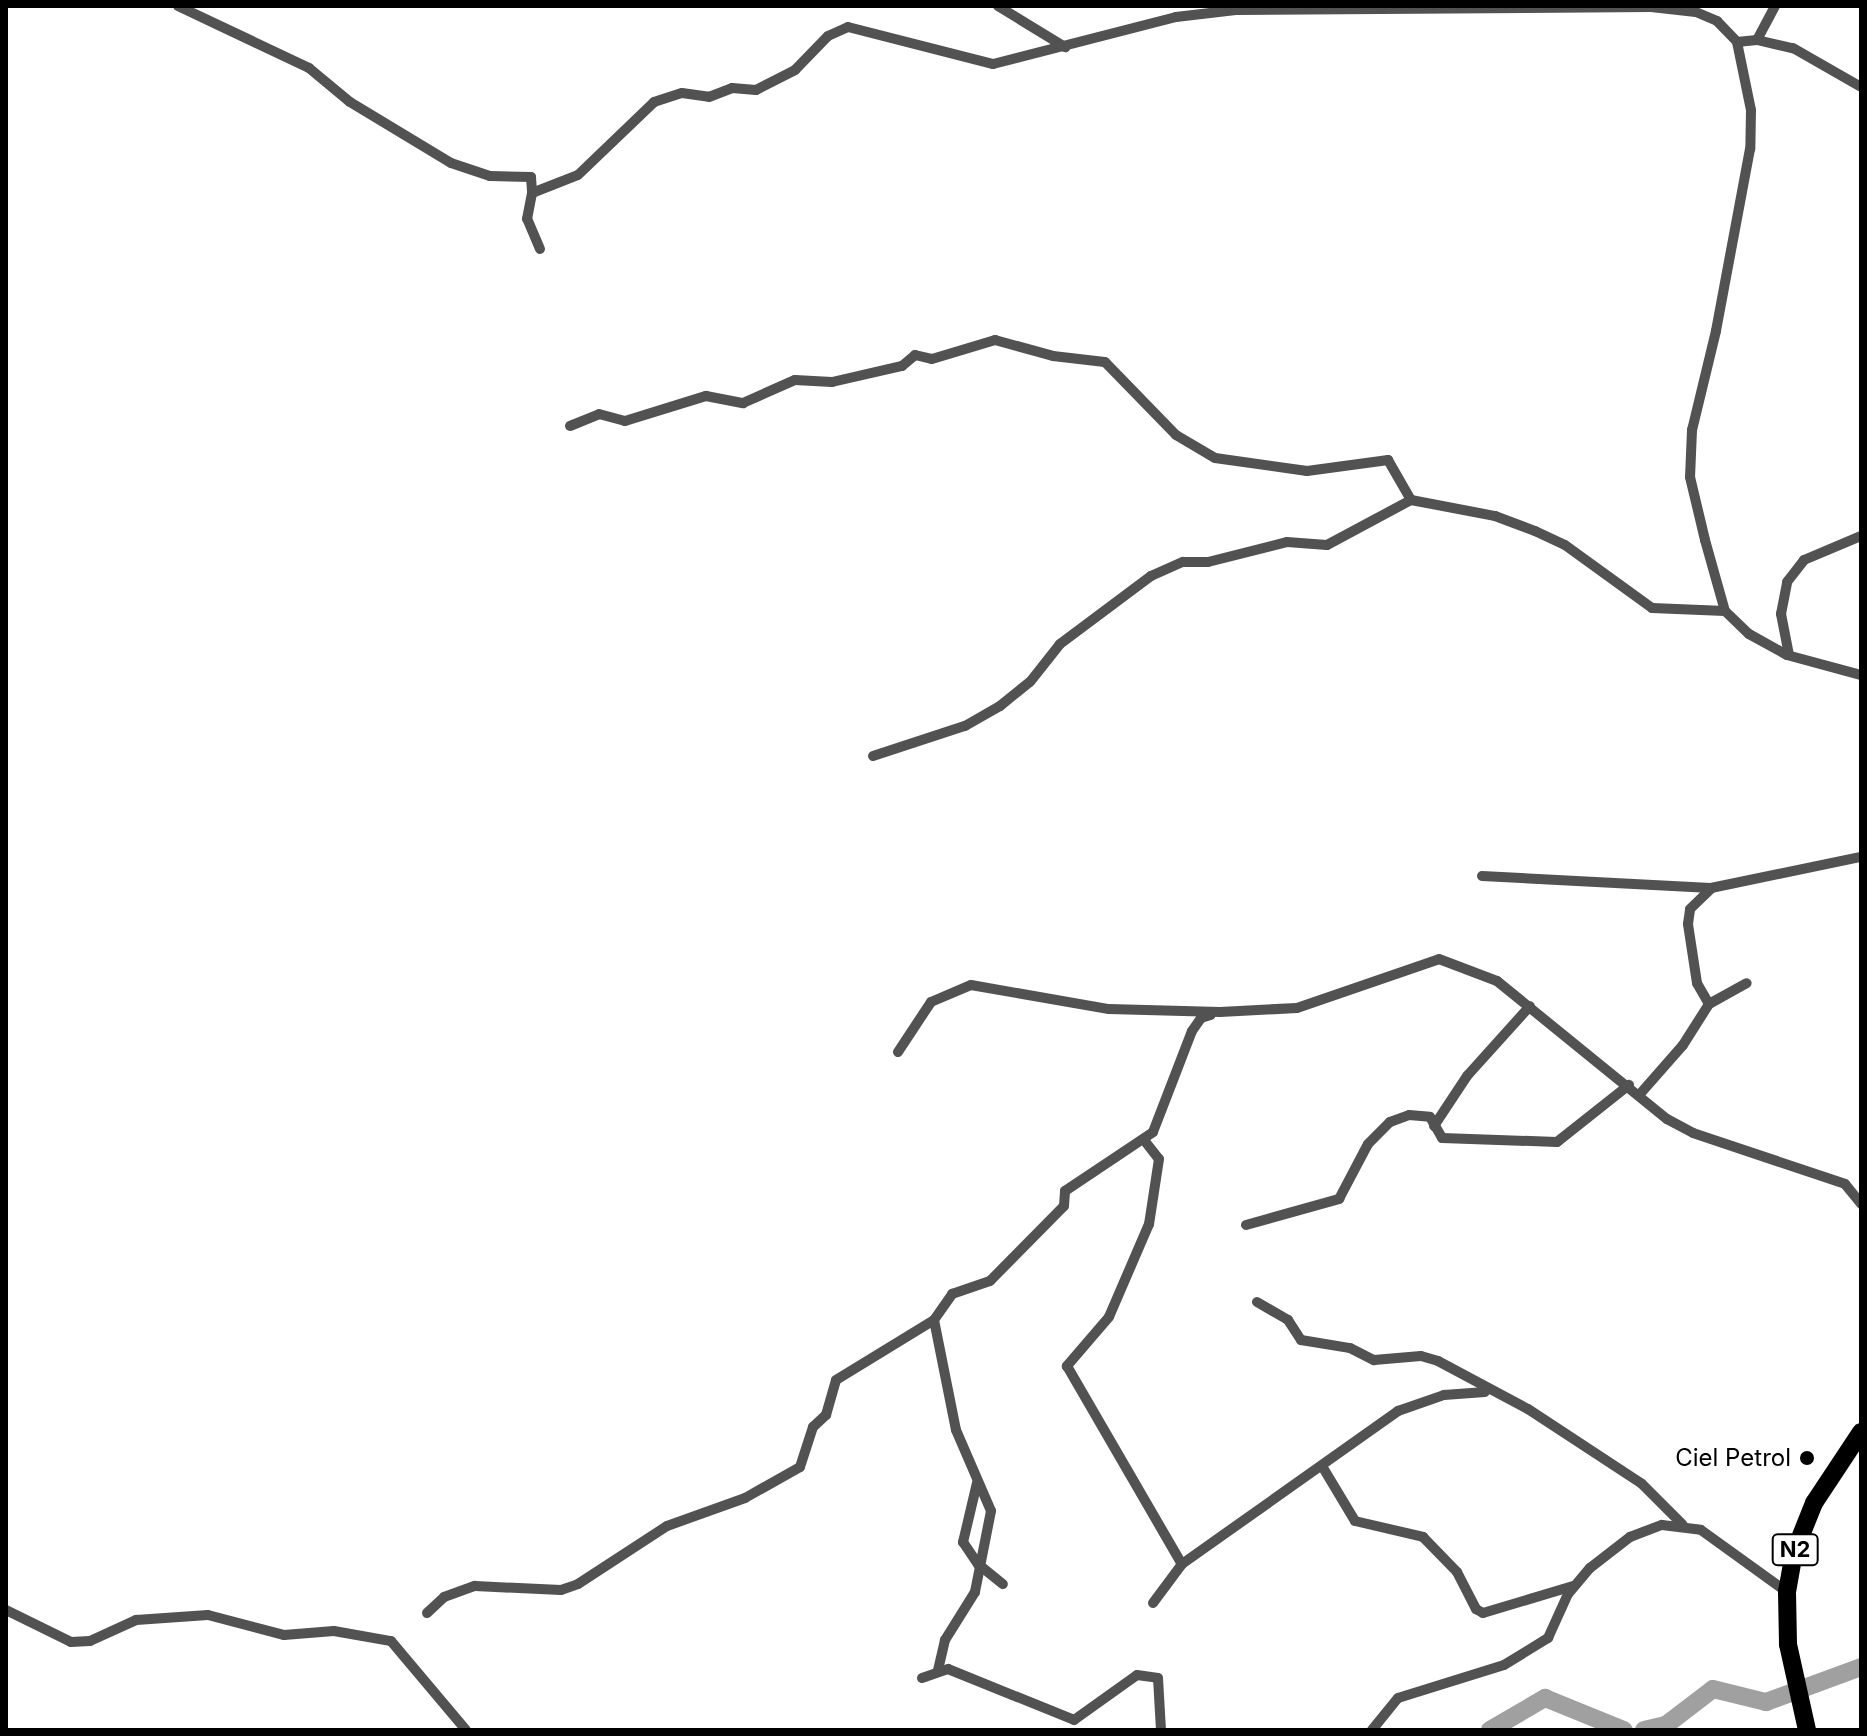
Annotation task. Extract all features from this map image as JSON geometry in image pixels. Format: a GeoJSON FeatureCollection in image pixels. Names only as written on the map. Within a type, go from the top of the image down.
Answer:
{"type":"FeatureCollection","features":[{"type":"Feature","properties":{"kind":"highway","name":"N2"},"geometry":{"type":"LineString","coordinates":[[1806,1722],[1788,1644],[1787,1592],[1794,1553],[1814,1503],[1861,1432]]}},
{"type":"Feature","properties":{"kind":"street"},"geometry":{"type":"LineString","coordinates":[[178,6],[309,68],[350,102],[451,163],[490,176],[531,177],[532,193],[527,219],[540,249]]}},
{"type":"Feature","properties":{"kind":"street"},"geometry":{"type":"LineString","coordinates":[[998,6],[1065,47]]}},
{"type":"Feature","properties":{"kind":"street"},"geometry":{"type":"LineString","coordinates":[[1707,6],[1737,42],[1751,110],[1750,149],[1692,430],[1690,477],[1725,611],[1749,634],[1789,655],[1861,675]]}},
{"type":"Feature","properties":{"kind":"street"},"geometry":{"type":"LineString","coordinates":[[1757,40],[1775,6]]}},
{"type":"Feature","properties":{"kind":"street"},"geometry":{"type":"LineString","coordinates":[[532,193],[578,175],[654,102],[682,93],[709,97],[732,88],[756,90],[795,70],[828,36],[848,27],[993,64],[1176,17],[1236,10],[1651,7],[1696,12],[1717,21]]}},
{"type":"Feature","properties":{"kind":"street"},"geometry":{"type":"LineString","coordinates":[[1737,42],[1757,40],[1793,48],[1861,87]]}},
{"type":"Feature","properties":{"kind":"street"},"geometry":{"type":"LineString","coordinates":[[570,426],[599,414],[625,421],[706,396],[743,403],[795,380],[832,382],[902,366],[915,355],[932,359],[995,340],[1053,356],[1105,362],[1176,435],[1215,458],[1307,471],[1388,460],[1411,500]]}},
{"type":"Feature","properties":{"kind":"street"},"geometry":{"type":"LineString","coordinates":[[873,756],[965,726],[1000,706],[1030,682],[1060,644],[1151,576],[1183,562],[1208,562],[1287,542],[1327,545],[1411,500],[1495,516],[1535,531],[1565,545],[1652,608],[1725,611]]}},
{"type":"Feature","properties":{"kind":"street"},"geometry":{"type":"LineString","coordinates":[[1789,655],[1781,614],[1787,582],[1804,560],[1861,536]]}},
{"type":"Feature","properties":{"kind":"street"},"geometry":{"type":"LineString","coordinates":[[1482,876],[1714,887],[1861,857]]}},
{"type":"Feature","properties":{"kind":"street"},"geometry":{"type":"LineString","coordinates":[[1709,1004],[1697,983],[1688,924],[1690,909],[1714,887]]}},
{"type":"Feature","properties":{"kind":"street"},"geometry":{"type":"LineString","coordinates":[[898,1052],[931,1002],[971,985],[1109,1009],[1220,1012],[1297,1008],[1439,959],[1497,981],[1693,1133],[1850,1186],[1861,1204]]}},
{"type":"Feature","properties":{"kind":"street"},"geometry":{"type":"LineString","coordinates":[[1640,1094],[1683,1045],[1709,1004],[1747,983]]}},
{"type":"Feature","properties":{"kind":"street"},"geometry":{"type":"LineString","coordinates":[[1434,1126],[1467,1076],[1530,1006]]}},
{"type":"Feature","properties":{"kind":"street"},"geometry":{"type":"LineString","coordinates":[[427,1613],[444,1597],[475,1586],[561,1590],[578,1584],[667,1526],[745,1498],[800,1467],[813,1427],[826,1415],[836,1380],[934,1320],[952,1294],[990,1281],[1064,1206],[1065,1191],[1153,1132],[1192,1031],[1201,1018],[1220,1012]]}},
{"type":"Feature","properties":{"kind":"street"},"geometry":{"type":"LineString","coordinates":[[1246,1225],[1339,1199],[1368,1144],[1390,1122],[1409,1115],[1430,1117],[1442,1138],[1557,1142],[1629,1085]]}},
{"type":"Feature","properties":{"kind":"street"},"geometry":{"type":"LineString","coordinates":[[1144,1140],[1159,1159],[1149,1224],[1109,1317],[1067,1366],[1108,1445],[1182,1564]]}},
{"type":"Feature","properties":{"kind":"street"},"geometry":{"type":"LineString","coordinates":[[1257,1302],[1288,1320],[1301,1340],[1350,1348],[1374,1360],[1421,1356],[1487,1392],[1528,1409],[1642,1484],[1682,1524],[1735,1552],[1787,1592]]}},
{"type":"Feature","properties":{"kind":"street"},"geometry":{"type":"LineString","coordinates":[[934,1320],[950,1406],[977,1482],[991,1511],[975,1592],[945,1640],[938,1670]]}},
{"type":"Feature","properties":{"kind":"street"},"geometry":{"type":"LineString","coordinates":[[1153,1603],[1182,1564],[1398,1411],[1444,1395],[1487,1392]]}},
{"type":"Feature","properties":{"kind":"street"},"geometry":{"type":"LineString","coordinates":[[1322,1466],[1355,1521],[1423,1537],[1457,1572],[1476,1609],[1483,1613],[1575,1586]]}},
{"type":"Feature","properties":{"kind":"street"},"geometry":{"type":"LineString","coordinates":[[977,1482],[962,1533],[982,1568],[1003,1584]]}},
{"type":"Feature","properties":{"kind":"street"},"geometry":{"type":"LineString","coordinates":[[1372,1730],[1398,1698],[1504,1665],[1548,1638],[1575,1586],[1630,1537],[1682,1524]]}},
{"type":"Feature","properties":{"kind":"street"},"geometry":{"type":"LineString","coordinates":[[6,1610],[71,1642],[90,1641],[136,1620],[208,1615],[284,1635],[334,1631],[391,1641],[466,1730]]}},
{"type":"Feature","properties":{"kind":"street"},"geometry":{"type":"LineString","coordinates":[[922,1678],[948,1669],[1074,1720],[1137,1675],[1158,1678],[1161,1730]]}},
{"type":"Feature","properties":{"kind":"waterway"},"geometry":{"type":"LineString","coordinates":[[1644,1730],[1666,1725],[1713,1689],[1766,1702],[1861,1667]]}},
{"type":"Feature","properties":{"kind":"waterway"},"geometry":{"type":"LineString","coordinates":[[1490,1730],[1545,1698],[1624,1730]]}},
{"type":"Feature","properties":{"kind":"place","name":"Ciel Petrol"},"geometry":{"type":"Point","coordinates":[1807,1458]}}]}
